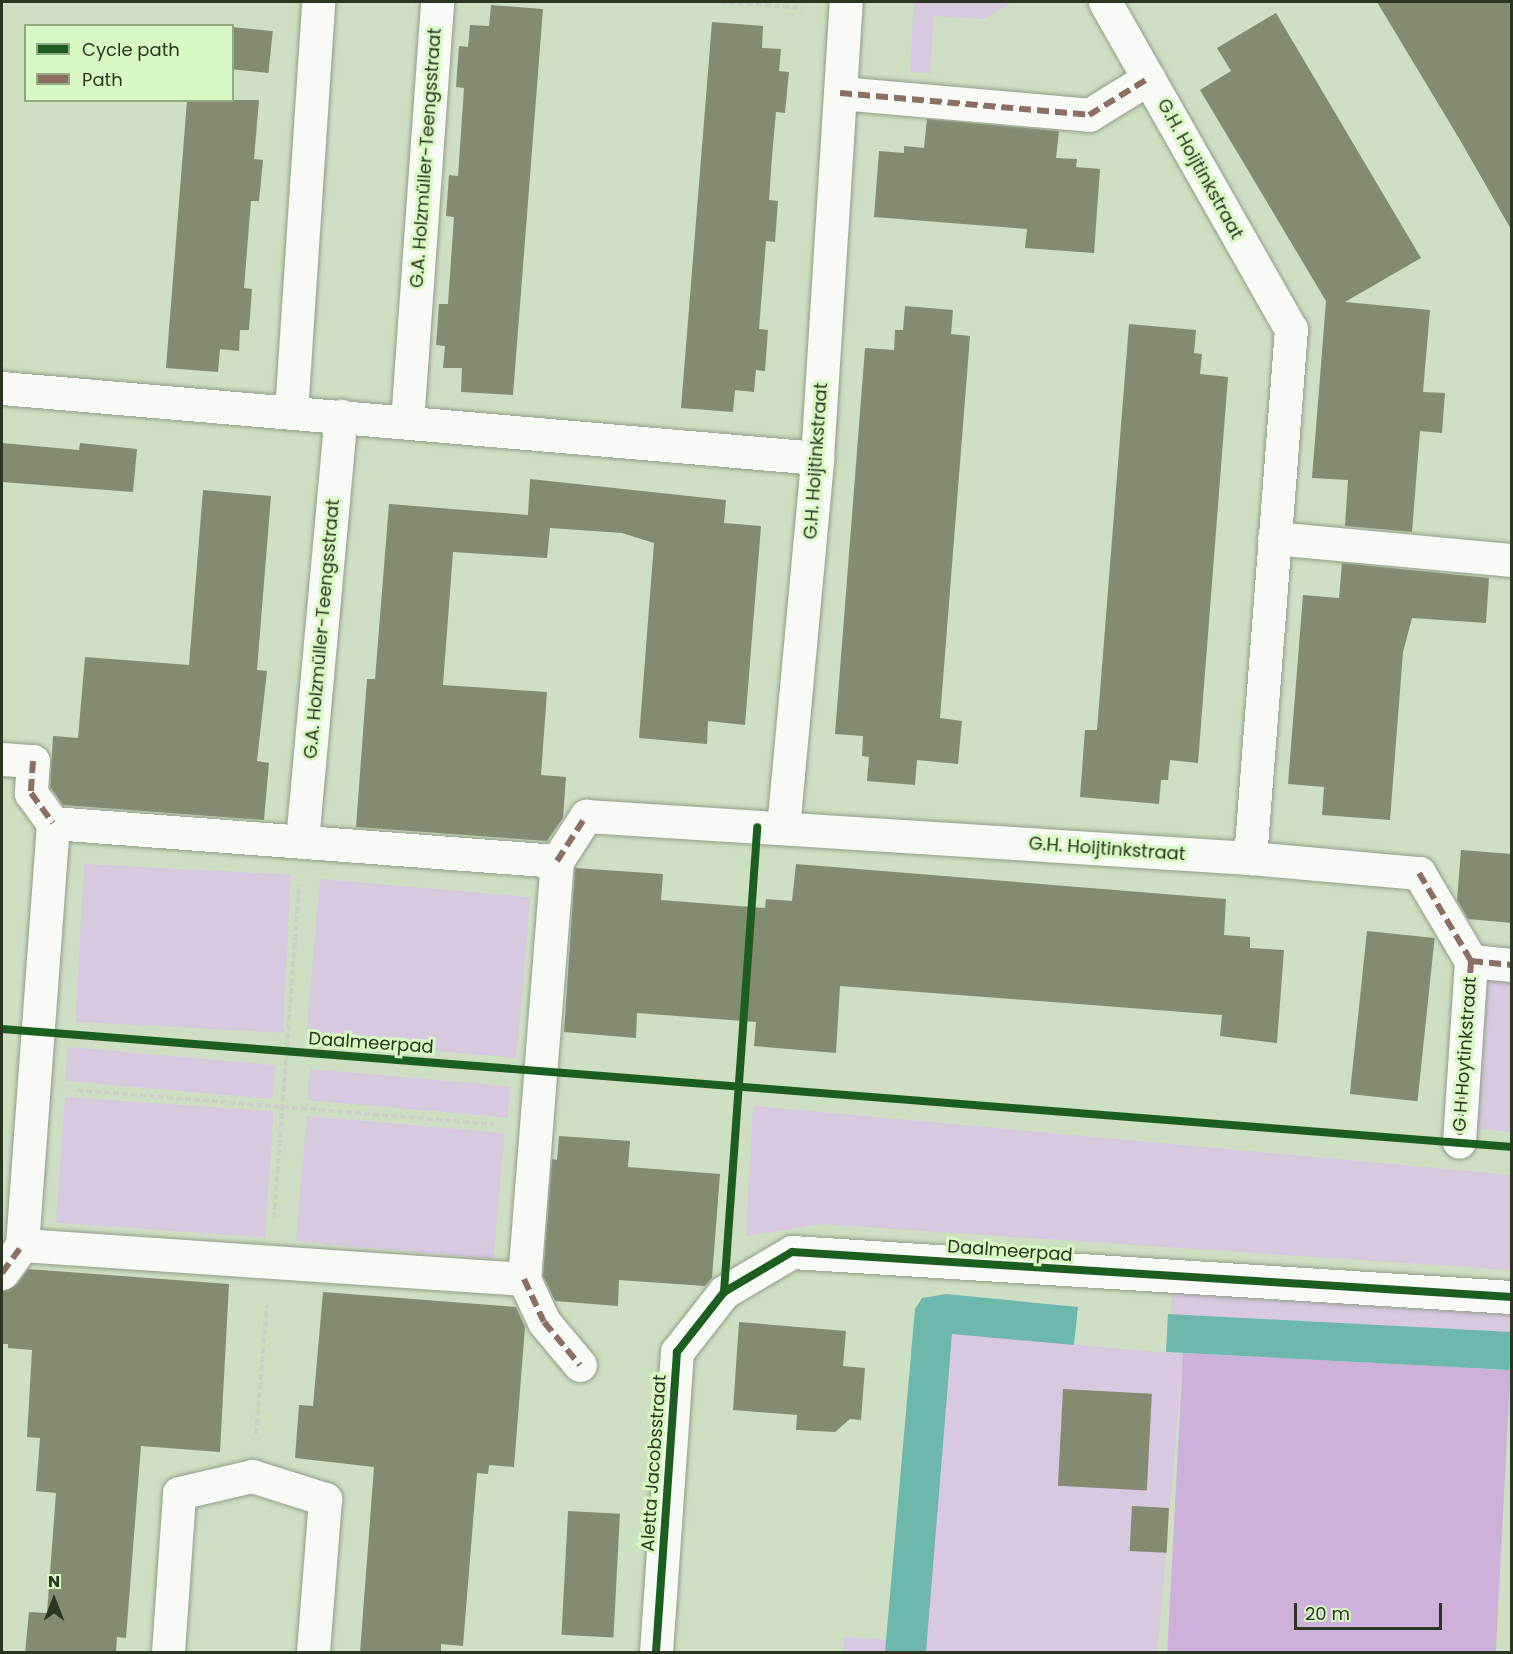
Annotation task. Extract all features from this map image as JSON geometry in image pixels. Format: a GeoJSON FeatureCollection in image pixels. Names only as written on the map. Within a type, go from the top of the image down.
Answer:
{"type":"FeatureCollection","features":[{"type":"Feature","properties":{"kind":"street"},"geometry":{"type":"LineString","coordinates":[[291,412],[318,2]]}},
{"type":"Feature","properties":{"kind":"street","name":"G.A. Holzmüller-Teengsstraat"},"geometry":{"type":"LineString","coordinates":[[406,422],[437,2]]}},
{"type":"Feature","properties":{"kind":"street","name":"G.H. Hoijtinkstraat"},"geometry":{"type":"LineString","coordinates":[[1111,3],[1149,78],[1291,330],[1250,858]]}},
{"type":"Feature","properties":{"kind":"street","name":"G.H. Hoijtinkstraat"},"geometry":{"type":"LineString","coordinates":[[783,828],[817,458],[846,6]]}},
{"type":"Feature","properties":{"kind":"street","name":"G.H. Hoijtinkstraat"},"geometry":{"type":"LineString","coordinates":[[840,93],[1089,115],[1149,78]]}},
{"type":"Feature","properties":{"kind":"street"},"geometry":{"type":"LineString","coordinates":[[2,388],[817,458]]}},
{"type":"Feature","properties":{"kind":"street","name":"G.A. Holzmüller-Teengsstraat"},"geometry":{"type":"LineString","coordinates":[[302,841],[341,416]]}},
{"type":"Feature","properties":{"kind":"street"},"geometry":{"type":"LineString","coordinates":[[1274,538],[1512,560]]}},
{"type":"Feature","properties":{"kind":"street"},"geometry":{"type":"LineString","coordinates":[[2,1273],[21,1245],[53,823],[31,793],[17,760]]}},
{"type":"Feature","properties":{"kind":"street","name":"G.H. Hoijtinkstraat"},"geometry":{"type":"LineString","coordinates":[[557,861],[586,816],[1250,858],[1419,873]]}},
{"type":"Feature","properties":{"kind":"street"},"geometry":{"type":"LineString","coordinates":[[53,823],[557,861],[524,1279],[544,1322],[580,1365]]}},
{"type":"Feature","properties":{"kind":"street","name":"G H Hoytinkstraat"},"geometry":{"type":"LineString","coordinates":[[1419,873],[1471,961],[1459,1142]]}},
{"type":"Feature","properties":{"kind":"street"},"geometry":{"type":"LineString","coordinates":[[1471,961],[1512,965]]}},
{"type":"Feature","properties":{"kind":"street"},"geometry":{"type":"LineString","coordinates":[[21,1245],[524,1279]]}},
{"type":"Feature","properties":{"kind":"street","name":"Daalmeerpad"},"geometry":{"type":"LineString","coordinates":[[724,1292],[792,1252],[1512,1298]]}},
{"type":"Feature","properties":{"kind":"street","name":"Aletta Jacobsstraat"},"geometry":{"type":"LineString","coordinates":[[656,1653],[677,1352],[724,1292]]}},
{"type":"Feature","properties":{"kind":"street"},"geometry":{"type":"LineString","coordinates":[[168,1653],[179,1493],[252,1476],[325,1499],[313,1653]]}},
{"type":"Feature","properties":{"kind":"path"},"geometry":{"type":"LineString","coordinates":[[720,2],[846,6]]}},
{"type":"Feature","properties":{"kind":"path"},"geometry":{"type":"LineString","coordinates":[[288,1051],[302,841]]}},
{"type":"Feature","properties":{"kind":"path"},"geometry":{"type":"LineString","coordinates":[[33,1087],[536,1127]]}},
{"type":"Feature","properties":{"kind":"shaded area"},"geometry":{"type":"Polygon","coordinates":[[[914,2],[1012,2],[984,19],[934,16],[930,73],[910,72],[914,2]]]}},
{"type":"Feature","properties":{"kind":"shaded area"},"geometry":{"type":"Polygon","coordinates":[[[84,864],[291,875],[282,1033],[76,1022],[84,864]]]}},
{"type":"Feature","properties":{"kind":"shaded area"},"geometry":{"type":"Polygon","coordinates":[[[320,879],[530,897],[516,1058],[306,1039],[320,879]]]}},
{"type":"Feature","properties":{"kind":"shaded area"},"geometry":{"type":"Polygon","coordinates":[[[1481,979],[1511,982],[1511,1132],[1473,1128],[1481,979]]]}},
{"type":"Feature","properties":{"kind":"shaded area"},"geometry":{"type":"Polygon","coordinates":[[[68,1047],[275,1065],[272,1099],[65,1081],[68,1047]]]}},
{"type":"Feature","properties":{"kind":"shaded area"},"geometry":{"type":"Polygon","coordinates":[[[310,1069],[510,1087],[508,1117],[307,1100],[310,1069]]]}},
{"type":"Feature","properties":{"kind":"shaded area"},"geometry":{"type":"Polygon","coordinates":[[[65,1097],[273,1112],[265,1237],[56,1223],[65,1097]]]}},
{"type":"Feature","properties":{"kind":"shaded area"},"geometry":{"type":"Polygon","coordinates":[[[753,1106],[1511,1175],[1511,1270],[821,1224],[746,1236],[753,1106]]]}},
{"type":"Feature","properties":{"kind":"shaded area"},"geometry":{"type":"Polygon","coordinates":[[[307,1116],[504,1133],[493,1259],[296,1242],[307,1116]]]}},
{"type":"Feature","properties":{"kind":"shaded area"},"geometry":{"type":"Polygon","coordinates":[[[1172,1292],[1511,1310],[1509,1332],[1171,1314],[1172,1292]]]}},
{"type":"Feature","properties":{"kind":"shaded area"},"geometry":{"type":"Polygon","coordinates":[[[952,1334],[1183,1354],[1157,1652],[924,1652],[952,1334]]]}},
{"type":"Feature","properties":{"kind":"shaded area"},"geometry":{"type":"Polygon","coordinates":[[[1183,1353],[1511,1370],[1496,1652],[1167,1652],[1183,1353]]]}},
{"type":"Feature","properties":{"kind":"shaded area"},"geometry":{"type":"Polygon","coordinates":[[[844,1637],[886,1640],[885,1652],[843,1652],[844,1637]]]}},
{"type":"Feature","properties":{"kind":"water"},"geometry":{"type":"Polygon","coordinates":[[[946,1294],[1078,1307],[1074,1345],[952,1334],[926,1652],[885,1652],[915,1309],[922,1298],[946,1294]]]}},
{"type":"Feature","properties":{"kind":"water"},"geometry":{"type":"Polygon","coordinates":[[[1168,1314],[1512,1332],[1510,1370],[1166,1352],[1168,1314]]]}},
{"type":"Feature","properties":{"kind":"building"},"geometry":{"type":"Polygon","coordinates":[[[1377,2],[1512,2],[1512,231],[1460,140],[1377,2]]]}},
{"type":"Feature","properties":{"kind":"building"},"geometry":{"type":"Polygon","coordinates":[[[491,5],[543,9],[513,395],[461,392],[462,368],[443,368],[445,346],[436,345],[439,304],[448,304],[454,217],[446,216],[449,175],[458,176],[464,88],[456,87],[459,46],[468,47],[470,25],[489,26],[491,5]]]}},
{"type":"Feature","properties":{"kind":"building"},"geometry":{"type":"Polygon","coordinates":[[[1276,13],[1421,258],[1345,302],[1430,310],[1423,392],[1445,393],[1442,433],[1420,431],[1412,532],[1345,526],[1348,480],[1312,478],[1326,301],[1200,90],[1231,71],[1217,48],[1276,13]]]}},
{"type":"Feature","properties":{"kind":"building"},"geometry":{"type":"Polygon","coordinates":[[[712,22],[763,26],[762,48],[781,49],[779,71],[789,72],[785,113],[776,112],[772,157],[769,200],[778,201],[775,242],[766,241],[759,329],[768,330],[765,371],[756,370],[754,392],[735,390],[733,412],[681,408],[712,22]]]}},
{"type":"Feature","properties":{"kind":"building"},"geometry":{"type":"Polygon","coordinates":[[[234,27],[273,31],[268,73],[234,69],[234,27]]]}},
{"type":"Feature","properties":{"kind":"building"},"geometry":{"type":"Polygon","coordinates":[[[259,100],[254,159],[263,160],[259,201],[251,201],[244,288],[252,289],[249,330],[240,330],[239,351],[220,349],[218,372],[166,368],[187,102],[259,100]]]}},
{"type":"Feature","properties":{"kind":"building"},"geometry":{"type":"Polygon","coordinates":[[[927,119],[1059,131],[1056,158],[1077,159],[1076,167],[1100,169],[1094,253],[1025,248],[1027,229],[874,217],[879,151],[904,153],[904,146],[924,148],[927,119]]]}},
{"type":"Feature","properties":{"kind":"building"},"geometry":{"type":"Polygon","coordinates":[[[905,306],[953,310],[951,334],[970,336],[940,718],[962,721],[958,764],[917,760],[915,785],[867,781],[869,757],[862,756],[863,736],[835,734],[865,348],[894,350],[895,330],[903,330],[905,306]]]}},
{"type":"Feature","properties":{"kind":"building"},"geometry":{"type":"Polygon","coordinates":[[[1129,324],[1196,330],[1194,353],[1202,354],[1200,374],[1228,377],[1198,763],[1170,760],[1168,780],[1161,780],[1159,804],[1080,797],[1085,730],[1097,730],[1129,324]]]}},
{"type":"Feature","properties":{"kind":"building"},"geometry":{"type":"Polygon","coordinates":[[[2,443],[79,450],[80,443],[137,449],[133,492],[2,482],[2,443]]]}},
{"type":"Feature","properties":{"kind":"building"},"geometry":{"type":"Polygon","coordinates":[[[530,479],[726,500],[724,523],[761,526],[745,725],[708,721],[707,744],[639,738],[654,543],[622,533],[550,528],[547,558],[453,552],[443,685],[547,692],[541,775],[566,777],[563,818],[547,841],[356,827],[367,679],[375,679],[389,504],[528,515],[530,479]]]}},
{"type":"Feature","properties":{"kind":"building"},"geometry":{"type":"Polygon","coordinates":[[[203,490],[271,496],[257,670],[267,671],[257,761],[269,763],[264,820],[63,805],[50,787],[53,736],[78,738],[85,657],[189,665],[203,490]]]}},
{"type":"Feature","properties":{"kind":"building"},"geometry":{"type":"Polygon","coordinates":[[[1342,563],[1489,578],[1486,623],[1412,618],[1403,652],[1390,820],[1322,815],[1324,787],[1288,784],[1303,595],[1339,598],[1342,563]]]}},
{"type":"Feature","properties":{"kind":"building"},"geometry":{"type":"Polygon","coordinates":[[[1461,850],[1512,854],[1512,923],[1468,919],[1457,900],[1461,850]]]}},
{"type":"Feature","properties":{"kind":"building"},"geometry":{"type":"Polygon","coordinates":[[[796,864],[1226,899],[1224,935],[1250,937],[1250,948],[1284,950],[1277,1043],[1220,1036],[1222,1015],[840,986],[836,1053],[754,1046],[756,1022],[637,1013],[636,1038],[564,1032],[575,868],[663,874],[661,900],[765,908],[766,899],[792,901],[796,864]]]}},
{"type":"Feature","properties":{"kind":"building"},"geometry":{"type":"Polygon","coordinates":[[[1367,931],[1435,938],[1417,1101],[1350,1094],[1367,931]]]}},
{"type":"Feature","properties":{"kind":"building"},"geometry":{"type":"Polygon","coordinates":[[[559,1136],[630,1141],[628,1167],[720,1174],[712,1278],[705,1286],[619,1280],[618,1306],[555,1301],[543,1276],[552,1159],[557,1160],[559,1136]]]}},
{"type":"Feature","properties":{"kind":"building"},"geometry":{"type":"Polygon","coordinates":[[[28,1269],[229,1284],[220,1452],[141,1446],[126,1638],[117,1637],[116,1653],[25,1653],[29,1612],[47,1613],[56,1493],[36,1491],[40,1438],[27,1437],[32,1350],[8,1348],[8,1344],[2,1344],[2,1292],[17,1284],[28,1269]]]}},
{"type":"Feature","properties":{"kind":"building"},"geometry":{"type":"Polygon","coordinates":[[[323,1292],[516,1307],[525,1327],[514,1467],[489,1465],[488,1474],[477,1473],[463,1646],[441,1644],[441,1653],[360,1653],[374,1467],[295,1458],[299,1405],[313,1406],[323,1292]]]}},
{"type":"Feature","properties":{"kind":"building"},"geometry":{"type":"Polygon","coordinates":[[[739,1322],[846,1331],[843,1366],[865,1368],[861,1420],[850,1419],[835,1432],[796,1430],[797,1415],[733,1410],[739,1322]]]}},
{"type":"Feature","properties":{"kind":"building"},"geometry":{"type":"Polygon","coordinates":[[[1063,1389],[1152,1394],[1147,1491],[1058,1486],[1063,1389]]]}},
{"type":"Feature","properties":{"kind":"building"},"geometry":{"type":"Polygon","coordinates":[[[1132,1506],[1169,1508],[1167,1553],[1130,1551],[1132,1506]]]}},
{"type":"Feature","properties":{"kind":"building"},"geometry":{"type":"Polygon","coordinates":[[[568,1511],[620,1514],[613,1638],[562,1635],[568,1511]]]}},
{"type":"Feature","properties":{"kind":"marked path"},"geometry":{"type":"LineString","coordinates":[[840,93],[1089,115],[1149,78]]}},
{"type":"Feature","properties":{"kind":"marked path"},"geometry":{"type":"LineString","coordinates":[[33,761],[31,793],[53,823]]}},
{"type":"Feature","properties":{"kind":"marked path"},"geometry":{"type":"LineString","coordinates":[[557,861],[586,816]]}},
{"type":"Feature","properties":{"kind":"marked path"},"geometry":{"type":"LineString","coordinates":[[1419,873],[1471,961],[1459,1142]]}},
{"type":"Feature","properties":{"kind":"marked path"},"geometry":{"type":"LineString","coordinates":[[1471,961],[1512,965]]}},
{"type":"Feature","properties":{"kind":"marked path"},"geometry":{"type":"LineString","coordinates":[[2,1273],[22,1245]]}},
{"type":"Feature","properties":{"kind":"marked path"},"geometry":{"type":"LineString","coordinates":[[524,1279],[544,1322],[580,1365]]}},
{"type":"Feature","properties":{"kind":"cycle path"},"geometry":{"type":"LineString","coordinates":[[724,1292],[757,827]]}},
{"type":"Feature","properties":{"kind":"cycle path"},"geometry":{"type":"LineString","coordinates":[[2,1029],[1512,1147]]}},
{"type":"Feature","properties":{"kind":"cycle path"},"geometry":{"type":"LineString","coordinates":[[656,1652],[677,1352],[724,1292],[792,1252],[1512,1297]]}}]}
